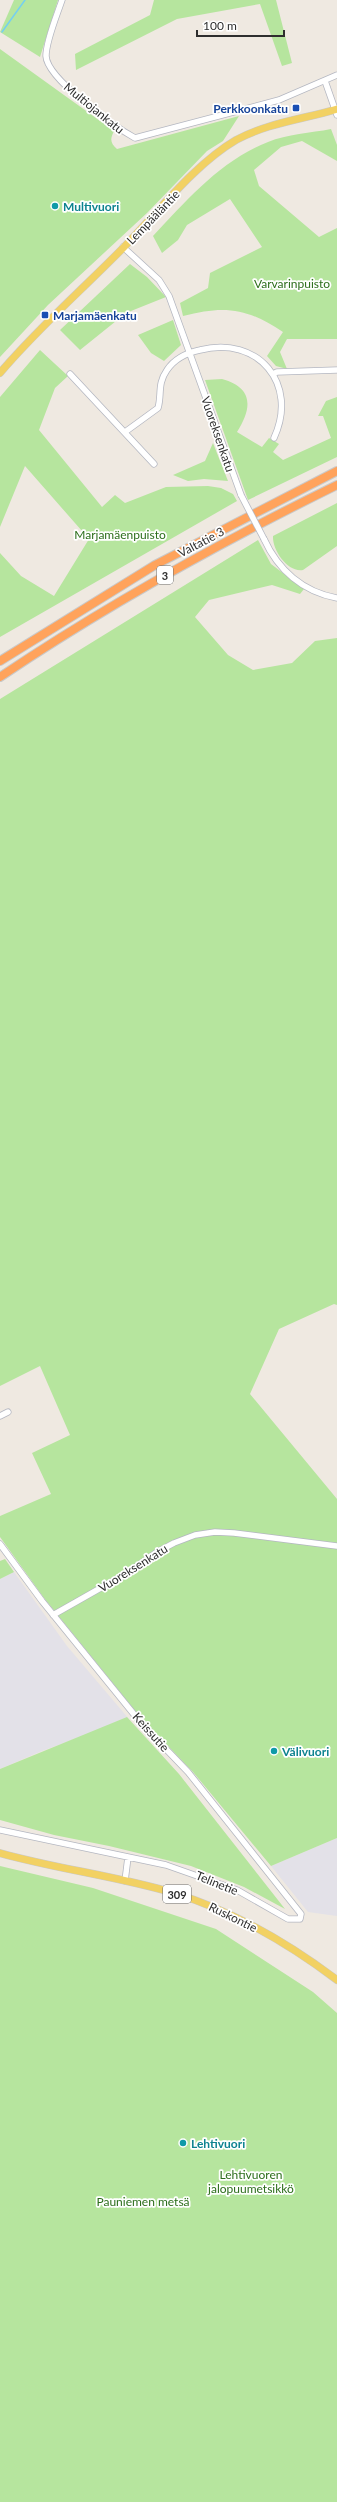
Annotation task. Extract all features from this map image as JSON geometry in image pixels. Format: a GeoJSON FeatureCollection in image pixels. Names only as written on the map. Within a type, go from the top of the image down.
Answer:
{"type":"FeatureCollection","features":[{"type":"Feature","properties":{"kind":"highway","name":"Valtatie 3"},"geometry":{"type":"LineString","coordinates":[[0,661],[155,565],[238,520],[337,471]]}},
{"type":"Feature","properties":{"kind":"highway","name":"Valtatie 3"},"geometry":{"type":"LineString","coordinates":[[0,677],[94,616],[162,576],[337,485]]}},
{"type":"Feature","properties":{"kind":"main road","name":"Lempääläntie"},"geometry":{"type":"LineString","coordinates":[[0,373],[50,319],[194,174],[235,141],[273,125],[336,111]]}},
{"type":"Feature","properties":{"kind":"main road","name":"Ruskontie"},"geometry":{"type":"LineString","coordinates":[[0,1853],[33,1862],[175,1893],[228,1913],[282,1944],[337,1980]]}},
{"type":"Feature","properties":{"kind":"street","name":"Multiojankatu"},"geometry":{"type":"LineString","coordinates":[[62,0],[46,55],[51,69],[94,108],[134,138],[280,100],[325,81],[337,74]]}},
{"type":"Feature","properties":{"kind":"street"},"geometry":{"type":"LineString","coordinates":[[325,81],[336,111]]}},
{"type":"Feature","properties":{"kind":"street","name":"Vuoreksenkatu"},"geometry":{"type":"LineString","coordinates":[[123,247],[152,273],[167,291],[241,495],[277,564],[292,578],[314,590],[337,598]]}},
{"type":"Feature","properties":{"kind":"street"},"geometry":{"type":"LineString","coordinates":[[125,432],[158,408],[160,387],[164,375],[177,359],[190,352],[209,347],[232,347],[257,357],[273,374],[282,401],[281,420],[274,438]]}},
{"type":"Feature","properties":{"kind":"street"},"geometry":{"type":"LineString","coordinates":[[273,374],[277,372],[337,370]]}},
{"type":"Feature","properties":{"kind":"street"},"geometry":{"type":"LineString","coordinates":[[70,374],[154,464]]}},
{"type":"Feature","properties":{"kind":"street"},"geometry":{"type":"LineString","coordinates":[[0,1416],[8,1412]]}},
{"type":"Feature","properties":{"kind":"street","name":"Vuoreksenkatu"},"geometry":{"type":"LineString","coordinates":[[53,1615],[127,1573],[174,1542],[195,1535],[215,1532],[234,1533],[337,1546]]}},
{"type":"Feature","properties":{"kind":"street","name":"Keissutie"},"geometry":{"type":"LineString","coordinates":[[0,1544],[53,1615],[141,1723],[188,1772],[242,1842],[300,1910],[300,1919]]}},
{"type":"Feature","properties":{"kind":"street","name":"Telinetie"},"geometry":{"type":"LineString","coordinates":[[0,1830],[166,1865],[207,1878],[237,1890],[288,1919],[300,1919]]}},
{"type":"Feature","properties":{"kind":"street"},"geometry":{"type":"LineString","coordinates":[[125,1881],[128,1857]]}},
{"type":"Feature","properties":{"kind":"shaded area"},"geometry":{"type":"Polygon","coordinates":[[[14,1572],[67,1646],[129,1719],[42,1751],[0,1769],[0,1579],[14,1572]]]}},
{"type":"Feature","properties":{"kind":"shaded area"},"geometry":{"type":"Polygon","coordinates":[[[337,1838],[337,1916],[308,1912],[271,1866],[337,1838]]]}},
{"type":"Feature","properties":{"kind":"green space"},"geometry":{"type":"Polygon","coordinates":[[[14,0],[58,0],[40,57],[0,32],[14,0]]]}},
{"type":"Feature","properties":{"kind":"green space"},"geometry":{"type":"Polygon","coordinates":[[[154,0],[276,0],[292,63],[282,66],[260,4],[177,19],[76,70],[75,54],[150,15],[154,0]]]}},
{"type":"Feature","properties":{"kind":"green space"},"geometry":{"type":"Polygon","coordinates":[[[0,49],[114,131],[111,141],[117,149],[239,116],[223,141],[207,151],[147,213],[48,305],[0,357],[0,49]]]}},
{"type":"Feature","properties":{"kind":"green space","name":"Varvarinpuisto"},"geometry":{"type":"Polygon","coordinates":[[[331,129],[337,145],[337,161],[302,141],[281,147],[254,170],[259,186],[319,237],[337,228],[337,339],[287,339],[280,352],[287,369],[276,366],[267,356],[283,332],[270,324],[247,313],[235,311],[211,310],[183,316],[180,303],[208,288],[210,273],[262,247],[230,199],[187,225],[178,240],[162,253],[153,236],[205,183],[219,171],[251,150],[275,139],[331,129]]]}},
{"type":"Feature","properties":{"kind":"green space"},"geometry":{"type":"Polygon","coordinates":[[[130,264],[147,277],[166,297],[126,313],[80,350],[60,330],[130,264]]]}},
{"type":"Feature","properties":{"kind":"green space"},"geometry":{"type":"Polygon","coordinates":[[[173,320],[181,345],[164,361],[151,353],[138,335],[173,320]]]}},
{"type":"Feature","properties":{"kind":"green space","name":"Marjamäenpuisto"},"geometry":{"type":"Polygon","coordinates":[[[40,350],[68,376],[55,388],[39,430],[102,507],[115,495],[125,503],[166,487],[208,486],[221,488],[233,494],[237,501],[0,637],[0,553],[21,576],[54,596],[89,539],[25,466],[0,527],[0,397],[40,350]]]}},
{"type":"Feature","properties":{"kind":"green space"},"geometry":{"type":"Polygon","coordinates":[[[222,379],[240,388],[245,393],[247,400],[245,415],[237,432],[262,447],[269,438],[279,444],[273,452],[283,460],[331,438],[323,416],[318,416],[326,401],[337,397],[337,457],[248,500],[205,380],[222,379]]]}},
{"type":"Feature","properties":{"kind":"green space"},"geometry":{"type":"Polygon","coordinates":[[[213,443],[228,481],[204,479],[188,481],[173,475],[205,461],[213,443]]]}},
{"type":"Feature","properties":{"kind":"green space"},"geometry":{"type":"Polygon","coordinates":[[[337,503],[337,546],[303,570],[292,568],[278,554],[273,542],[273,536],[337,503]]]}},
{"type":"Feature","properties":{"kind":"green space"},"geometry":{"type":"Polygon","coordinates":[[[258,540],[271,564],[304,589],[300,594],[272,585],[209,600],[195,617],[228,655],[253,670],[292,663],[315,641],[337,638],[337,1305],[334,1304],[279,1329],[250,1394],[337,1499],[337,1838],[271,1866],[193,1772],[141,1718],[44,1598],[0,1537],[0,1516],[51,1494],[32,1453],[70,1435],[40,1366],[0,1386],[0,699],[258,540]]]}},
{"type":"Feature","properties":{"kind":"green space"},"geometry":{"type":"Polygon","coordinates":[[[5,1559],[14,1572],[0,1579],[0,1561],[5,1559]]]}},
{"type":"Feature","properties":{"kind":"green space"},"geometry":{"type":"Polygon","coordinates":[[[127,1717],[179,1774],[285,1909],[244,1887],[191,1866],[109,1846],[54,1835],[0,1820],[0,1769],[127,1717]]]}},
{"type":"Feature","properties":{"kind":"green space"},"geometry":{"type":"Polygon","coordinates":[[[0,1866],[93,1888],[216,1929],[313,1992],[337,2013],[337,2502],[0,2502],[0,1866]]]}},
{"type":"Feature","properties":{"kind":"waterway"},"geometry":{"type":"LineString","coordinates":[[2,32],[25,0]]}},
{"type":"Feature","properties":{"kind":"place","name":"Perkkoonkatu"},"geometry":{"type":"Point","coordinates":[296,108]}},
{"type":"Feature","properties":{"kind":"place","name":"Multivuori"},"geometry":{"type":"Point","coordinates":[55,206]}},
{"type":"Feature","properties":{"kind":"place","name":"Marjamäenkatu"},"geometry":{"type":"Point","coordinates":[45,315]}},
{"type":"Feature","properties":{"kind":"place","name":"Välivuori"},"geometry":{"type":"Point","coordinates":[274,1751]}},
{"type":"Feature","properties":{"kind":"place","name":"Lehtivuori"},"geometry":{"type":"Point","coordinates":[183,2143]}},
{"type":"Feature","properties":{"kind":"park label","name":"Lehtivuoren jalopuumetsikkö"},"geometry":{"type":"Point","coordinates":[251,2181]}},
{"type":"Feature","properties":{"kind":"park label","name":"Pauniemen metsä"},"geometry":{"type":"Point","coordinates":[143,2201]}}]}
